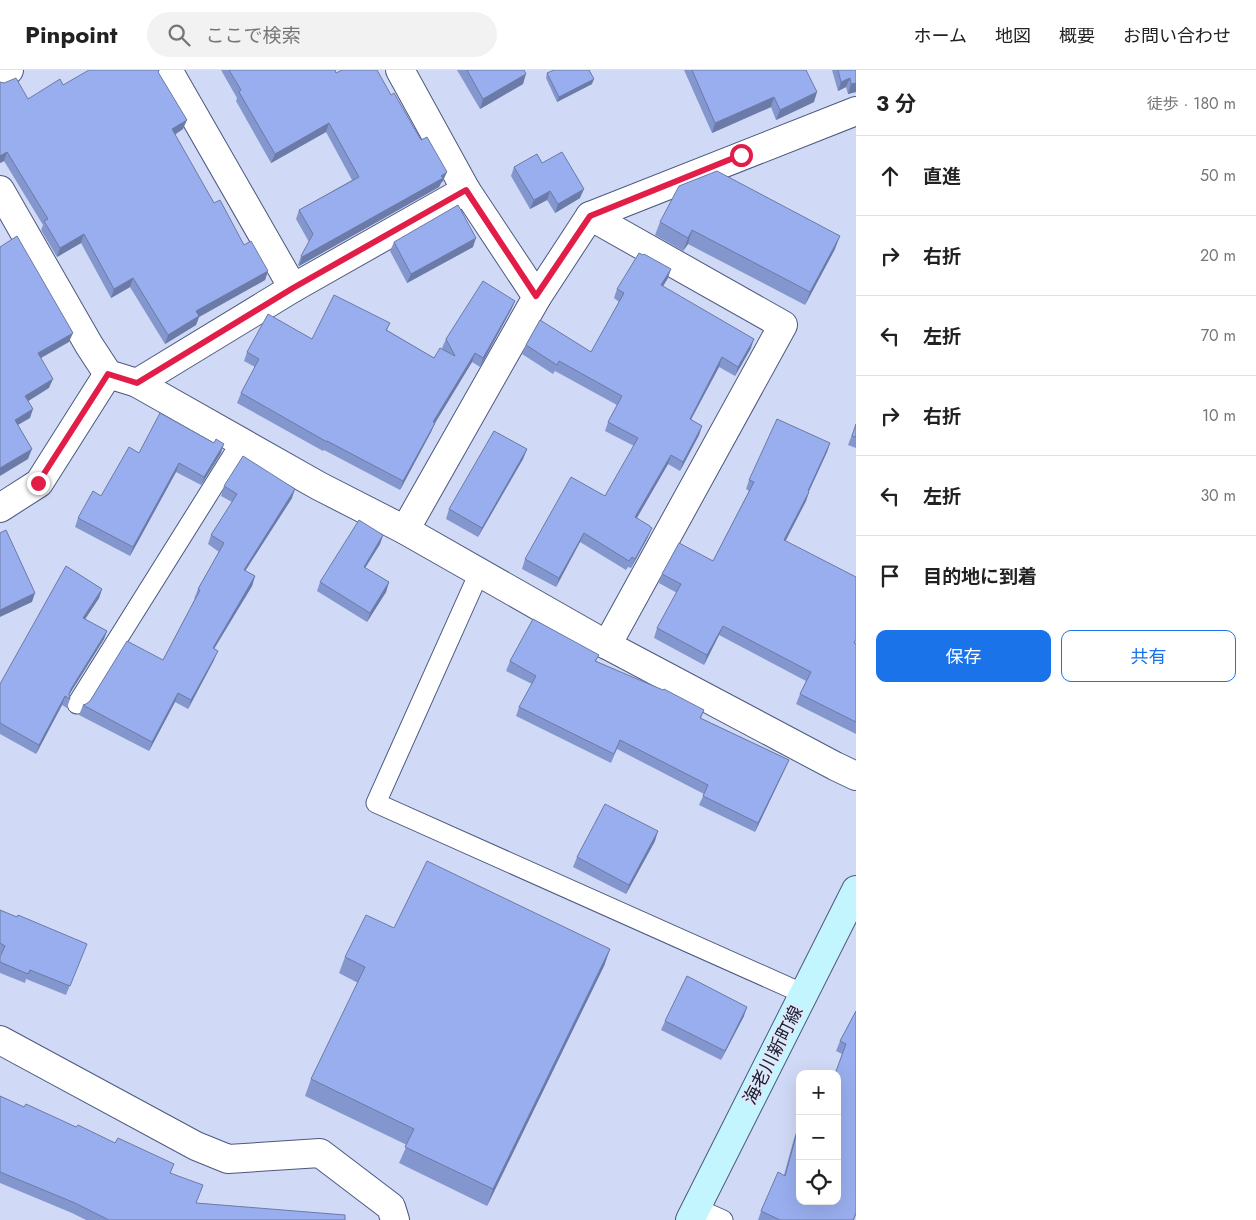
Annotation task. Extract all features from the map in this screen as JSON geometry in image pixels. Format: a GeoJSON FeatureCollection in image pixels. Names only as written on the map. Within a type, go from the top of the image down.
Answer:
{"type":"FeatureCollection","features":[{"type":"Feature","properties":{"kind":"main road","name":"海老川新町線"},"geometry":{"type":"LineString","coordinates":[[693,1214],[856,890]]}},
{"type":"Feature","properties":{"kind":"street"},"geometry":{"type":"LineString","coordinates":[[0,76],[10,70]]}},
{"type":"Feature","properties":{"kind":"street"},"geometry":{"type":"LineString","coordinates":[[168,70],[293,288]]}},
{"type":"Feature","properties":{"kind":"street"},"geometry":{"type":"LineString","coordinates":[[400,70],[466,190],[536,296]]}},
{"type":"Feature","properties":{"kind":"street"},"geometry":{"type":"LineString","coordinates":[[405,530],[536,296],[590,216],[856,111]]}},
{"type":"Feature","properties":{"kind":"street"},"geometry":{"type":"LineString","coordinates":[[0,190],[89,345],[108,374],[137,383],[319,486],[405,530],[607,645],[856,776]]}},
{"type":"Feature","properties":{"kind":"street"},"geometry":{"type":"LineString","coordinates":[[137,383],[293,288],[466,190]]}},
{"type":"Feature","properties":{"kind":"street"},"geometry":{"type":"LineString","coordinates":[[590,216],[783,325],[607,645]]}},
{"type":"Feature","properties":{"kind":"street"},"geometry":{"type":"LineString","coordinates":[[0,508],[38,483],[108,374]]}},
{"type":"Feature","properties":{"kind":"street"},"geometry":{"type":"LineString","coordinates":[[0,1040],[196,1146],[228,1159],[320,1153],[391,1207],[395,1220]]}},
{"type":"Feature","properties":{"kind":"lane"},"geometry":{"type":"LineString","coordinates":[[77,704],[241,442]]}},
{"type":"Feature","properties":{"kind":"lane"},"geometry":{"type":"LineString","coordinates":[[479,573],[376,803],[804,994]]}},
{"type":"Feature","properties":{"kind":"lane"},"geometry":{"type":"LineString","coordinates":[[693,1214],[723,1220]]}},
{"type":"Feature","properties":{"kind":"building"},"geometry":{"type":"Polygon","coordinates":[[[89,70],[159,70],[158,72],[187,120],[172,129],[214,203],[220,200],[244,245],[251,241],[268,271],[196,311],[199,316],[168,335],[133,278],[114,289],[84,234],[60,248],[44,221],[48,219],[7,152],[0,156],[0,82],[4,83],[16,78],[28,99],[60,79],[63,85],[89,70]]]}},
{"type":"Feature","properties":{"kind":"building"},"geometry":{"type":"Polygon","coordinates":[[[229,70],[335,70],[336,73],[342,70],[377,70],[391,95],[394,93],[421,140],[427,137],[447,172],[441,176],[443,178],[302,257],[313,234],[299,210],[359,177],[329,123],[275,154],[239,92],[241,90],[229,70]]]}},
{"type":"Feature","properties":{"kind":"building"},"geometry":{"type":"Polygon","coordinates":[[[467,70],[524,70],[526,74],[483,99],[467,70]]]}},
{"type":"Feature","properties":{"kind":"building"},"geometry":{"type":"Polygon","coordinates":[[[554,70],[589,70],[594,79],[559,97],[547,73],[554,70]]]}},
{"type":"Feature","properties":{"kind":"building"},"geometry":{"type":"Polygon","coordinates":[[[692,70],[806,70],[817,92],[780,110],[774,97],[715,123],[692,70]]]}},
{"type":"Feature","properties":{"kind":"building"},"geometry":{"type":"Polygon","coordinates":[[[838,70],[856,70],[856,83],[851,84],[850,78],[841,82],[838,70]]]}},
{"type":"Feature","properties":{"kind":"building"},"geometry":{"type":"Polygon","coordinates":[[[562,152],[584,189],[558,204],[550,191],[534,200],[514,167],[537,154],[542,163],[562,152]]]}},
{"type":"Feature","properties":{"kind":"building"},"geometry":{"type":"Polygon","coordinates":[[[717,171],[840,236],[810,292],[692,230],[688,238],[660,222],[679,186],[717,171]]]}},
{"type":"Feature","properties":{"kind":"building"},"geometry":{"type":"Polygon","coordinates":[[[458,205],[476,238],[411,274],[394,242],[458,205]]]}},
{"type":"Feature","properties":{"kind":"building"},"geometry":{"type":"Polygon","coordinates":[[[17,236],[73,333],[38,353],[53,379],[25,396],[33,409],[15,420],[32,449],[0,468],[0,247],[17,236]]]}},
{"type":"Feature","properties":{"kind":"building"},"geometry":{"type":"Polygon","coordinates":[[[639,253],[671,269],[661,285],[754,339],[738,367],[722,357],[690,419],[702,426],[683,462],[671,455],[635,517],[652,528],[635,559],[632,557],[629,561],[584,533],[559,578],[525,559],[571,477],[605,496],[638,438],[608,422],[622,396],[559,361],[557,365],[526,345],[540,320],[591,352],[624,293],[617,289],[639,253]]]}},
{"type":"Feature","properties":{"kind":"building"},"geometry":{"type":"Polygon","coordinates":[[[483,281],[515,301],[483,358],[475,353],[433,422],[435,423],[403,481],[327,442],[241,393],[259,359],[247,352],[268,314],[312,339],[334,295],[390,323],[386,330],[434,358],[440,348],[455,356],[446,339],[483,281]]]}},
{"type":"Feature","properties":{"kind":"building"},"geometry":{"type":"Polygon","coordinates":[[[160,413],[214,443],[216,439],[224,444],[204,477],[179,463],[133,547],[78,518],[93,491],[101,496],[129,447],[139,453],[160,413]]]}},
{"type":"Feature","properties":{"kind":"building"},"geometry":{"type":"Polygon","coordinates":[[[777,419],[830,443],[809,492],[784,540],[856,577],[856,639],[854,643],[856,644],[856,722],[800,694],[811,672],[723,626],[707,655],[657,628],[681,584],[662,574],[679,543],[713,561],[754,482],[749,480],[777,419]]]}},
{"type":"Feature","properties":{"kind":"building"},"geometry":{"type":"Polygon","coordinates":[[[856,424],[856,437],[852,436],[856,424]]]}},
{"type":"Feature","properties":{"kind":"building"},"geometry":{"type":"Polygon","coordinates":[[[494,431],[527,449],[482,528],[449,509],[494,431]]]}},
{"type":"Feature","properties":{"kind":"building"},"geometry":{"type":"Polygon","coordinates":[[[243,456],[295,489],[244,570],[255,576],[213,648],[218,651],[191,700],[178,693],[152,742],[83,705],[90,701],[127,641],[163,660],[200,590],[198,589],[224,543],[211,535],[237,494],[224,486],[243,456]]]}},
{"type":"Feature","properties":{"kind":"building"},"geometry":{"type":"Polygon","coordinates":[[[359,520],[383,535],[364,567],[389,582],[370,613],[320,582],[359,520]]]}},
{"type":"Feature","properties":{"kind":"building"},"geometry":{"type":"Polygon","coordinates":[[[6,530],[35,593],[0,610],[0,533],[6,530]]]}},
{"type":"Feature","properties":{"kind":"building"},"geometry":{"type":"Polygon","coordinates":[[[66,566],[102,589],[83,618],[107,631],[71,689],[70,699],[65,696],[39,745],[0,723],[0,684],[66,566]]]}},
{"type":"Feature","properties":{"kind":"building"},"geometry":{"type":"Polygon","coordinates":[[[533,619],[599,655],[595,661],[664,689],[704,710],[700,718],[789,760],[758,823],[703,796],[708,785],[620,740],[614,754],[519,707],[536,676],[510,661],[533,619]]]}},
{"type":"Feature","properties":{"kind":"building"},"geometry":{"type":"Polygon","coordinates":[[[605,804],[658,831],[629,885],[577,857],[605,804]]]}},
{"type":"Feature","properties":{"kind":"building"},"geometry":{"type":"Polygon","coordinates":[[[427,861],[610,949],[493,1189],[405,1147],[414,1129],[311,1079],[365,967],[345,957],[366,915],[394,928],[427,861]]]}},
{"type":"Feature","properties":{"kind":"building"},"geometry":{"type":"Polygon","coordinates":[[[0,910],[17,917],[18,915],[87,944],[70,986],[30,970],[28,974],[0,962],[5,946],[0,943],[0,910]]]}},
{"type":"Feature","properties":{"kind":"building"},"geometry":{"type":"Polygon","coordinates":[[[687,976],[747,1007],[725,1051],[665,1021],[687,976]]]}},
{"type":"Feature","properties":{"kind":"building"},"geometry":{"type":"Polygon","coordinates":[[[856,1011],[856,1213],[853,1220],[780,1220],[761,1211],[778,1172],[785,1176],[796,1136],[796,1205],[841,1205],[841,1070],[836,1070],[846,1044],[840,1041],[856,1011]]]}},
{"type":"Feature","properties":{"kind":"building"},"geometry":{"type":"Polygon","coordinates":[[[0,1096],[24,1107],[26,1104],[76,1127],[78,1125],[115,1143],[118,1138],[174,1164],[170,1173],[203,1185],[196,1203],[345,1215],[345,1220],[109,1220],[75,1203],[0,1172],[0,1096]]]}},
{"type":"Feature","properties":{"kind":"route"},"geometry":{"type":"LineString","coordinates":[[38,483],[108,374],[137,383],[293,288],[466,190],[536,296],[590,216],[741,155]]}}]}
